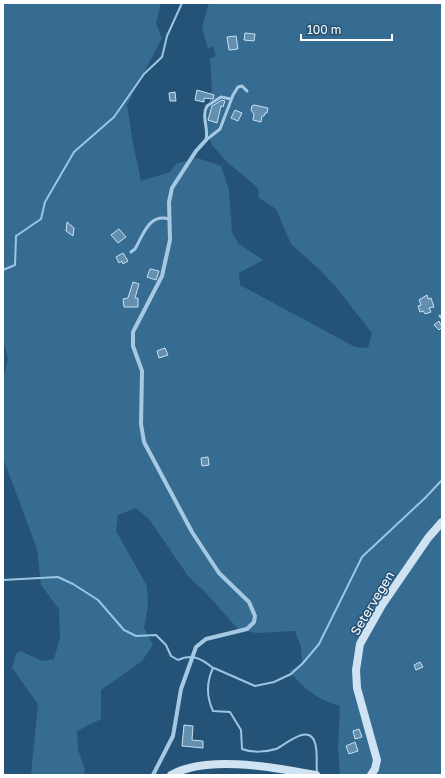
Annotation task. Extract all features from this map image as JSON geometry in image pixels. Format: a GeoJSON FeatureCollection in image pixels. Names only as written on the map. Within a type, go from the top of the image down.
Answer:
{"type":"FeatureCollection","features":[{"type":"Feature","properties":{"kind":"main road","name":"Setervegen"},"geometry":{"type":"LineString","coordinates":[[374,774],[376,753],[357,688],[356,670],[360,644],[394,587],[428,538],[442,522]]}},
{"type":"Feature","properties":{"kind":"main road"},"geometry":{"type":"LineString","coordinates":[[171,775],[193,767],[229,764],[274,768],[316,775]]}},
{"type":"Feature","properties":{"kind":"street"},"geometry":{"type":"LineString","coordinates":[[153,775],[174,736],[181,688],[196,647],[206,639],[247,629],[254,622],[255,616],[249,602],[219,573],[192,532],[147,446],[142,433],[142,371],[133,346],[132,338],[138,320],[162,276],[170,240],[169,202],[172,188],[196,151],[206,140]]}},
{"type":"Feature","properties":{"kind":"lane"},"geometry":{"type":"LineString","coordinates":[[206,140],[220,129],[231,98],[236,90],[240,86],[244,86],[247,91]]}},
{"type":"Feature","properties":{"kind":"lane"},"geometry":{"type":"LineString","coordinates":[[206,140],[208,131],[204,117],[207,106],[221,97],[231,98]]}},
{"type":"Feature","properties":{"kind":"lane"},"geometry":{"type":"LineString","coordinates":[[131,252],[135,250],[153,220],[160,217],[169,219]]}},
{"type":"Feature","properties":{"kind":"shaded area"},"geometry":{"type":"Polygon","coordinates":[[[3,3],[161,3],[156,23],[162,38],[127,105],[141,181],[170,172],[176,164],[197,158],[221,166],[229,190],[232,233],[239,244],[263,260],[239,273],[240,285],[355,347],[368,348],[372,333],[336,287],[319,269],[291,244],[276,209],[259,198],[258,188],[228,163],[212,145],[205,124],[212,88],[210,59],[216,56],[213,46],[208,49],[202,27],[209,3],[442,3],[442,775],[340,775],[338,748],[340,706],[312,693],[289,671],[302,664],[301,647],[295,631],[256,633],[238,629],[206,593],[188,576],[149,519],[136,508],[118,515],[116,531],[147,586],[148,606],[144,628],[153,645],[142,661],[101,690],[101,719],[77,731],[78,750],[85,769],[83,775],[31,775],[38,704],[12,668],[16,654],[21,651],[42,661],[54,659],[60,637],[59,609],[41,585],[37,549],[3,458],[3,380],[8,359],[3,339],[3,3]]]}},
{"type":"Feature","properties":{"kind":"building"},"geometry":{"type":"Polygon","coordinates":[[[245,33],[255,34],[254,41],[244,40],[245,33]]]}},
{"type":"Feature","properties":{"kind":"building"},"geometry":{"type":"Polygon","coordinates":[[[236,36],[238,49],[229,50],[227,37],[236,36]]]}},
{"type":"Feature","properties":{"kind":"building"},"geometry":{"type":"Polygon","coordinates":[[[197,90],[214,95],[213,99],[204,98],[204,102],[195,100],[197,90]]]}},
{"type":"Feature","properties":{"kind":"building"},"geometry":{"type":"Polygon","coordinates":[[[175,92],[176,101],[170,101],[169,93],[175,92]]]}},
{"type":"Feature","properties":{"kind":"building"},"geometry":{"type":"Polygon","coordinates":[[[222,100],[225,101],[223,107],[221,106],[217,123],[208,120],[212,106],[222,100]]]}},
{"type":"Feature","properties":{"kind":"building"},"geometry":{"type":"Polygon","coordinates":[[[254,105],[268,108],[267,113],[262,116],[261,122],[253,120],[254,114],[251,110],[252,106],[254,105]]]}},
{"type":"Feature","properties":{"kind":"building"},"geometry":{"type":"Polygon","coordinates":[[[235,110],[242,113],[238,121],[231,118],[235,110]]]}},
{"type":"Feature","properties":{"kind":"building"},"geometry":{"type":"Polygon","coordinates":[[[67,222],[74,228],[73,236],[66,231],[67,222]]]}},
{"type":"Feature","properties":{"kind":"building"},"geometry":{"type":"Polygon","coordinates":[[[119,229],[126,237],[118,243],[111,235],[119,229]]]}},
{"type":"Feature","properties":{"kind":"building"},"geometry":{"type":"Polygon","coordinates":[[[123,253],[128,261],[123,264],[122,261],[119,263],[116,257],[123,253]]]}},
{"type":"Feature","properties":{"kind":"building"},"geometry":{"type":"Polygon","coordinates":[[[150,269],[159,271],[156,280],[147,277],[150,269]]]}},
{"type":"Feature","properties":{"kind":"building"},"geometry":{"type":"Polygon","coordinates":[[[133,282],[139,284],[135,298],[138,298],[138,307],[124,307],[123,299],[128,298],[133,282]]]}},
{"type":"Feature","properties":{"kind":"building"},"geometry":{"type":"Polygon","coordinates":[[[427,295],[428,299],[431,298],[434,307],[429,308],[431,312],[425,314],[423,311],[420,312],[418,306],[421,305],[419,300],[427,295]]]}},
{"type":"Feature","properties":{"kind":"building"},"geometry":{"type":"Polygon","coordinates":[[[439,321],[442,327],[439,330],[434,325],[439,321]]]}},
{"type":"Feature","properties":{"kind":"building"},"geometry":{"type":"Polygon","coordinates":[[[165,348],[168,355],[159,358],[157,351],[165,348]]]}},
{"type":"Feature","properties":{"kind":"building"},"geometry":{"type":"Polygon","coordinates":[[[208,457],[209,465],[202,466],[201,458],[208,457]]]}},
{"type":"Feature","properties":{"kind":"building"},"geometry":{"type":"Polygon","coordinates":[[[420,662],[423,667],[416,670],[414,665],[420,662]]]}},
{"type":"Feature","properties":{"kind":"building"},"geometry":{"type":"Polygon","coordinates":[[[184,725],[193,726],[192,740],[203,741],[203,748],[182,746],[184,725]]]}},
{"type":"Feature","properties":{"kind":"building"},"geometry":{"type":"Polygon","coordinates":[[[359,729],[362,737],[355,739],[353,731],[359,729]]]}},
{"type":"Feature","properties":{"kind":"building"},"geometry":{"type":"Polygon","coordinates":[[[355,742],[358,751],[349,754],[346,746],[355,742]]]}},
{"type":"Feature","properties":{"kind":"waterway"},"geometry":{"type":"LineString","coordinates":[[3,270],[15,265],[16,236],[41,219],[45,202],[74,152],[114,117],[144,74],[162,57],[167,36],[182,3]]}},
{"type":"Feature","properties":{"kind":"waterway"},"geometry":{"type":"LineString","coordinates":[[214,668],[255,686],[274,682],[291,674],[303,663],[319,644],[362,557],[442,480]]}},
{"type":"Feature","properties":{"kind":"waterway"},"geometry":{"type":"LineString","coordinates":[[3,580],[58,577],[73,584],[98,600],[124,630],[136,636],[156,635],[166,645],[171,656],[178,660],[192,657],[205,662],[213,668],[208,684],[208,695],[213,711],[230,712],[241,730],[242,749],[255,752],[272,750],[296,737],[308,735],[312,737],[316,747],[317,774]]}}]}
